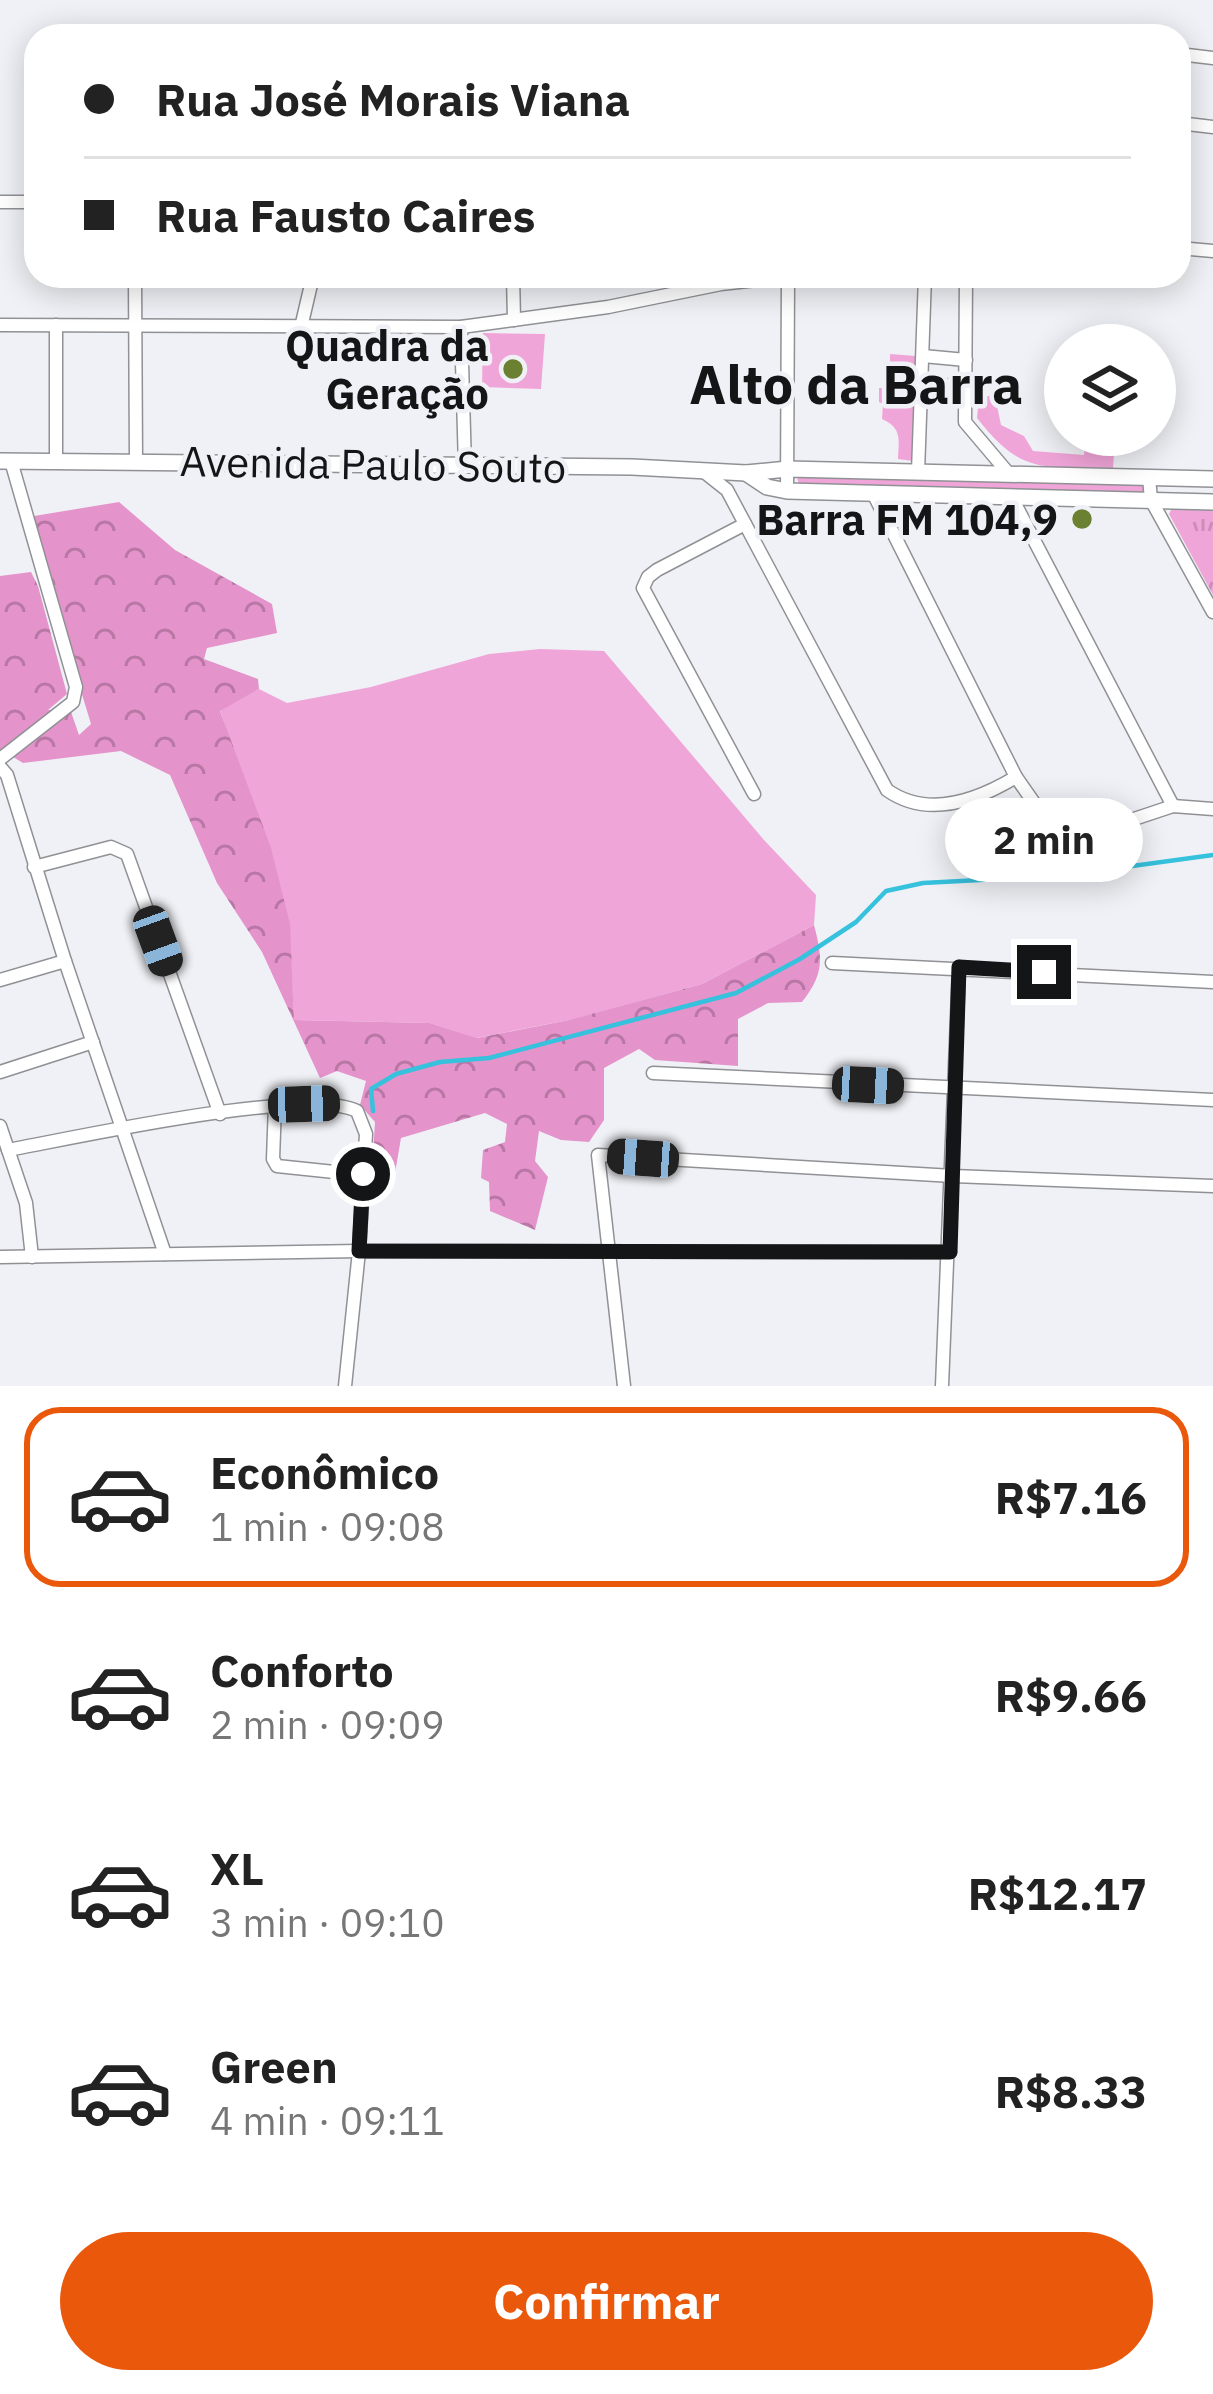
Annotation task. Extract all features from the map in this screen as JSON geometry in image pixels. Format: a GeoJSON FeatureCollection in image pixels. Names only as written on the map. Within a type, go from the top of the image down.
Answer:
{"type":"FeatureCollection","features":[{"type":"Feature","properties":{"kind":"street"},"geometry":{"type":"LineString","coordinates":[[135,288],[136,461]]}},
{"type":"Feature","properties":{"kind":"street"},"geometry":{"type":"LineString","coordinates":[[302,323],[310,288]]}},
{"type":"Feature","properties":{"kind":"street"},"geometry":{"type":"LineString","coordinates":[[513,288],[514,320]]}},
{"type":"Feature","properties":{"kind":"street"},"geometry":{"type":"LineString","coordinates":[[0,325],[461,327],[608,307],[701,288]]}},
{"type":"Feature","properties":{"kind":"street"},"geometry":{"type":"LineString","coordinates":[[787,491],[790,288]]}},
{"type":"Feature","properties":{"kind":"street"},"geometry":{"type":"LineString","coordinates":[[918,472],[925,288]]}},
{"type":"Feature","properties":{"kind":"street"},"geometry":{"type":"LineString","coordinates":[[966,288],[965,422],[1009,474]]}},
{"type":"Feature","properties":{"kind":"street"},"geometry":{"type":"LineString","coordinates":[[56,325],[56,461]]}},
{"type":"Feature","properties":{"kind":"street"},"geometry":{"type":"LineString","coordinates":[[461,327],[465,467]]}},
{"type":"Feature","properties":{"kind":"street"},"geometry":{"type":"LineString","coordinates":[[922,356],[966,360]]}},
{"type":"Feature","properties":{"kind":"street"},"geometry":{"type":"LineString","coordinates":[[922,382],[966,386]]}},
{"type":"Feature","properties":{"kind":"street"},"geometry":{"type":"LineString","coordinates":[[6,461],[76,687],[74,702],[0,763],[165,1254]]}},
{"type":"Feature","properties":{"kind":"street","name":"Avenida Paulo Souto"},"geometry":{"type":"LineString","coordinates":[[6,461],[1213,478]]}},
{"type":"Feature","properties":{"kind":"street"},"geometry":{"type":"LineString","coordinates":[[703,471],[727,490],[891,794],[904,800],[956,804],[1016,777]]}},
{"type":"Feature","properties":{"kind":"street","name":"Avenida Paulo Souto"},"geometry":{"type":"LineString","coordinates":[[746,473],[767,487],[787,491],[1213,502]]}},
{"type":"Feature","properties":{"kind":"street"},"geometry":{"type":"LineString","coordinates":[[1149,477],[1151,500],[1213,612]]}},
{"type":"Feature","properties":{"kind":"street"},"geometry":{"type":"LineString","coordinates":[[873,494],[1016,777],[1046,820],[1071,833],[1106,828],[1173,806],[1213,809]]}},
{"type":"Feature","properties":{"kind":"street"},"geometry":{"type":"LineString","coordinates":[[1011,496],[1173,806]]}},
{"type":"Feature","properties":{"kind":"street"},"geometry":{"type":"LineString","coordinates":[[745,524],[657,570],[643,588],[754,794]]}},
{"type":"Feature","properties":{"kind":"street"},"geometry":{"type":"LineString","coordinates":[[34,867],[110,847],[127,854],[220,1114]]}},
{"type":"Feature","properties":{"kind":"street"},"geometry":{"type":"LineString","coordinates":[[0,980],[65,961]]}},
{"type":"Feature","properties":{"kind":"street"},"geometry":{"type":"LineString","coordinates":[[832,963],[1213,982]]}},
{"type":"Feature","properties":{"kind":"street"},"geometry":{"type":"LineString","coordinates":[[942,1386],[959,967]]}},
{"type":"Feature","properties":{"kind":"street"},"geometry":{"type":"LineString","coordinates":[[0,1072],[93,1042]]}},
{"type":"Feature","properties":{"kind":"street"},"geometry":{"type":"LineString","coordinates":[[653,1073],[1213,1100]]}},
{"type":"Feature","properties":{"kind":"street"},"geometry":{"type":"LineString","coordinates":[[8,1150],[275,1106],[345,1105],[362,1117],[366,1134],[345,1386]]}},
{"type":"Feature","properties":{"kind":"street"},"geometry":{"type":"LineString","coordinates":[[275,1106],[273,1159],[277,1166],[363,1174]]}},
{"type":"Feature","properties":{"kind":"street"},"geometry":{"type":"LineString","coordinates":[[0,1126],[26,1202],[32,1257]]}},
{"type":"Feature","properties":{"kind":"street"},"geometry":{"type":"LineString","coordinates":[[624,1386],[598,1155],[1213,1186]]}},
{"type":"Feature","properties":{"kind":"street"},"geometry":{"type":"LineString","coordinates":[[0,1257],[359,1251],[950,1252]]}},
{"type":"Feature","properties":{"kind":"green space","name":"Quadra da Geração"},"geometry":{"type":"Polygon","coordinates":[[[483,333],[545,334],[541,389],[482,387],[483,333]]]}},
{"type":"Feature","properties":{"kind":"green space"},"geometry":{"type":"Polygon","coordinates":[[[890,354],[916,356],[913,461],[898,459],[896,430],[882,419],[879,388],[890,388],[890,354]]]}},
{"type":"Feature","properties":{"kind":"green space"},"geometry":{"type":"Polygon","coordinates":[[[979,396],[995,396],[1001,425],[1024,436],[1033,451],[1044,452],[1044,456],[1114,456],[1113,468],[1052,467],[1022,459],[977,418],[979,396]]]}},
{"type":"Feature","properties":{"kind":"green space"},"geometry":{"type":"Polygon","coordinates":[[[797,477],[1142,483],[1144,488],[1142,494],[799,485],[797,477]]]}},
{"type":"Feature","properties":{"kind":"green space"},"geometry":{"type":"Polygon","coordinates":[[[119,502],[175,550],[272,604],[277,633],[207,648],[204,659],[258,679],[259,689],[220,711],[271,848],[290,924],[294,1020],[430,1023],[477,1038],[569,1020],[702,984],[814,925],[820,966],[802,1002],[768,1003],[738,1019],[738,1066],[655,1060],[639,1049],[604,1068],[604,1120],[589,1142],[561,1140],[539,1131],[535,1161],[548,1177],[535,1230],[490,1211],[489,1182],[481,1178],[483,1150],[505,1142],[507,1124],[485,1113],[401,1138],[395,1173],[372,1171],[375,1122],[360,1105],[366,1081],[337,1071],[320,1078],[262,952],[217,883],[170,775],[121,751],[23,763],[0,749],[0,576],[31,572],[38,586],[67,694],[48,710],[70,709],[79,735],[91,724],[28,517],[119,502]]]}},
{"type":"Feature","properties":{"kind":"green space"},"geometry":{"type":"Polygon","coordinates":[[[1213,505],[1213,595],[1169,514],[1172,508],[1213,505]]]}},
{"type":"Feature","properties":{"kind":"green space"},"geometry":{"type":"Polygon","coordinates":[[[540,649],[604,651],[816,895],[814,925],[702,984],[574,1019],[476,1038],[430,1023],[294,1020],[289,924],[220,710],[259,689],[287,703],[371,687],[489,654],[540,649]]]}},
{"type":"Feature","properties":{"kind":"waterway"},"geometry":{"type":"LineString","coordinates":[[373,1111],[371,1089],[396,1074],[440,1062],[489,1058],[736,993],[856,922],[886,891],[923,883],[1059,876],[1213,855]]}},
{"type":"Feature","properties":{"kind":"place","name":"Quadra da Geração"},"geometry":{"type":"Point","coordinates":[513,369]}},
{"type":"Feature","properties":{"kind":"place","name":"Barra FM 104,9"},"geometry":{"type":"Point","coordinates":[1082,519]}},
{"type":"Feature","properties":{"kind":"district","name":"Alto da Barra"},"geometry":{"type":"Point","coordinates":[856,384]}},
{"type":"Feature","properties":{"kind":"route"},"geometry":{"type":"LineString","coordinates":[[363,1174],[359,1251],[950,1252],[959,967],[1044,972]]}}]}
